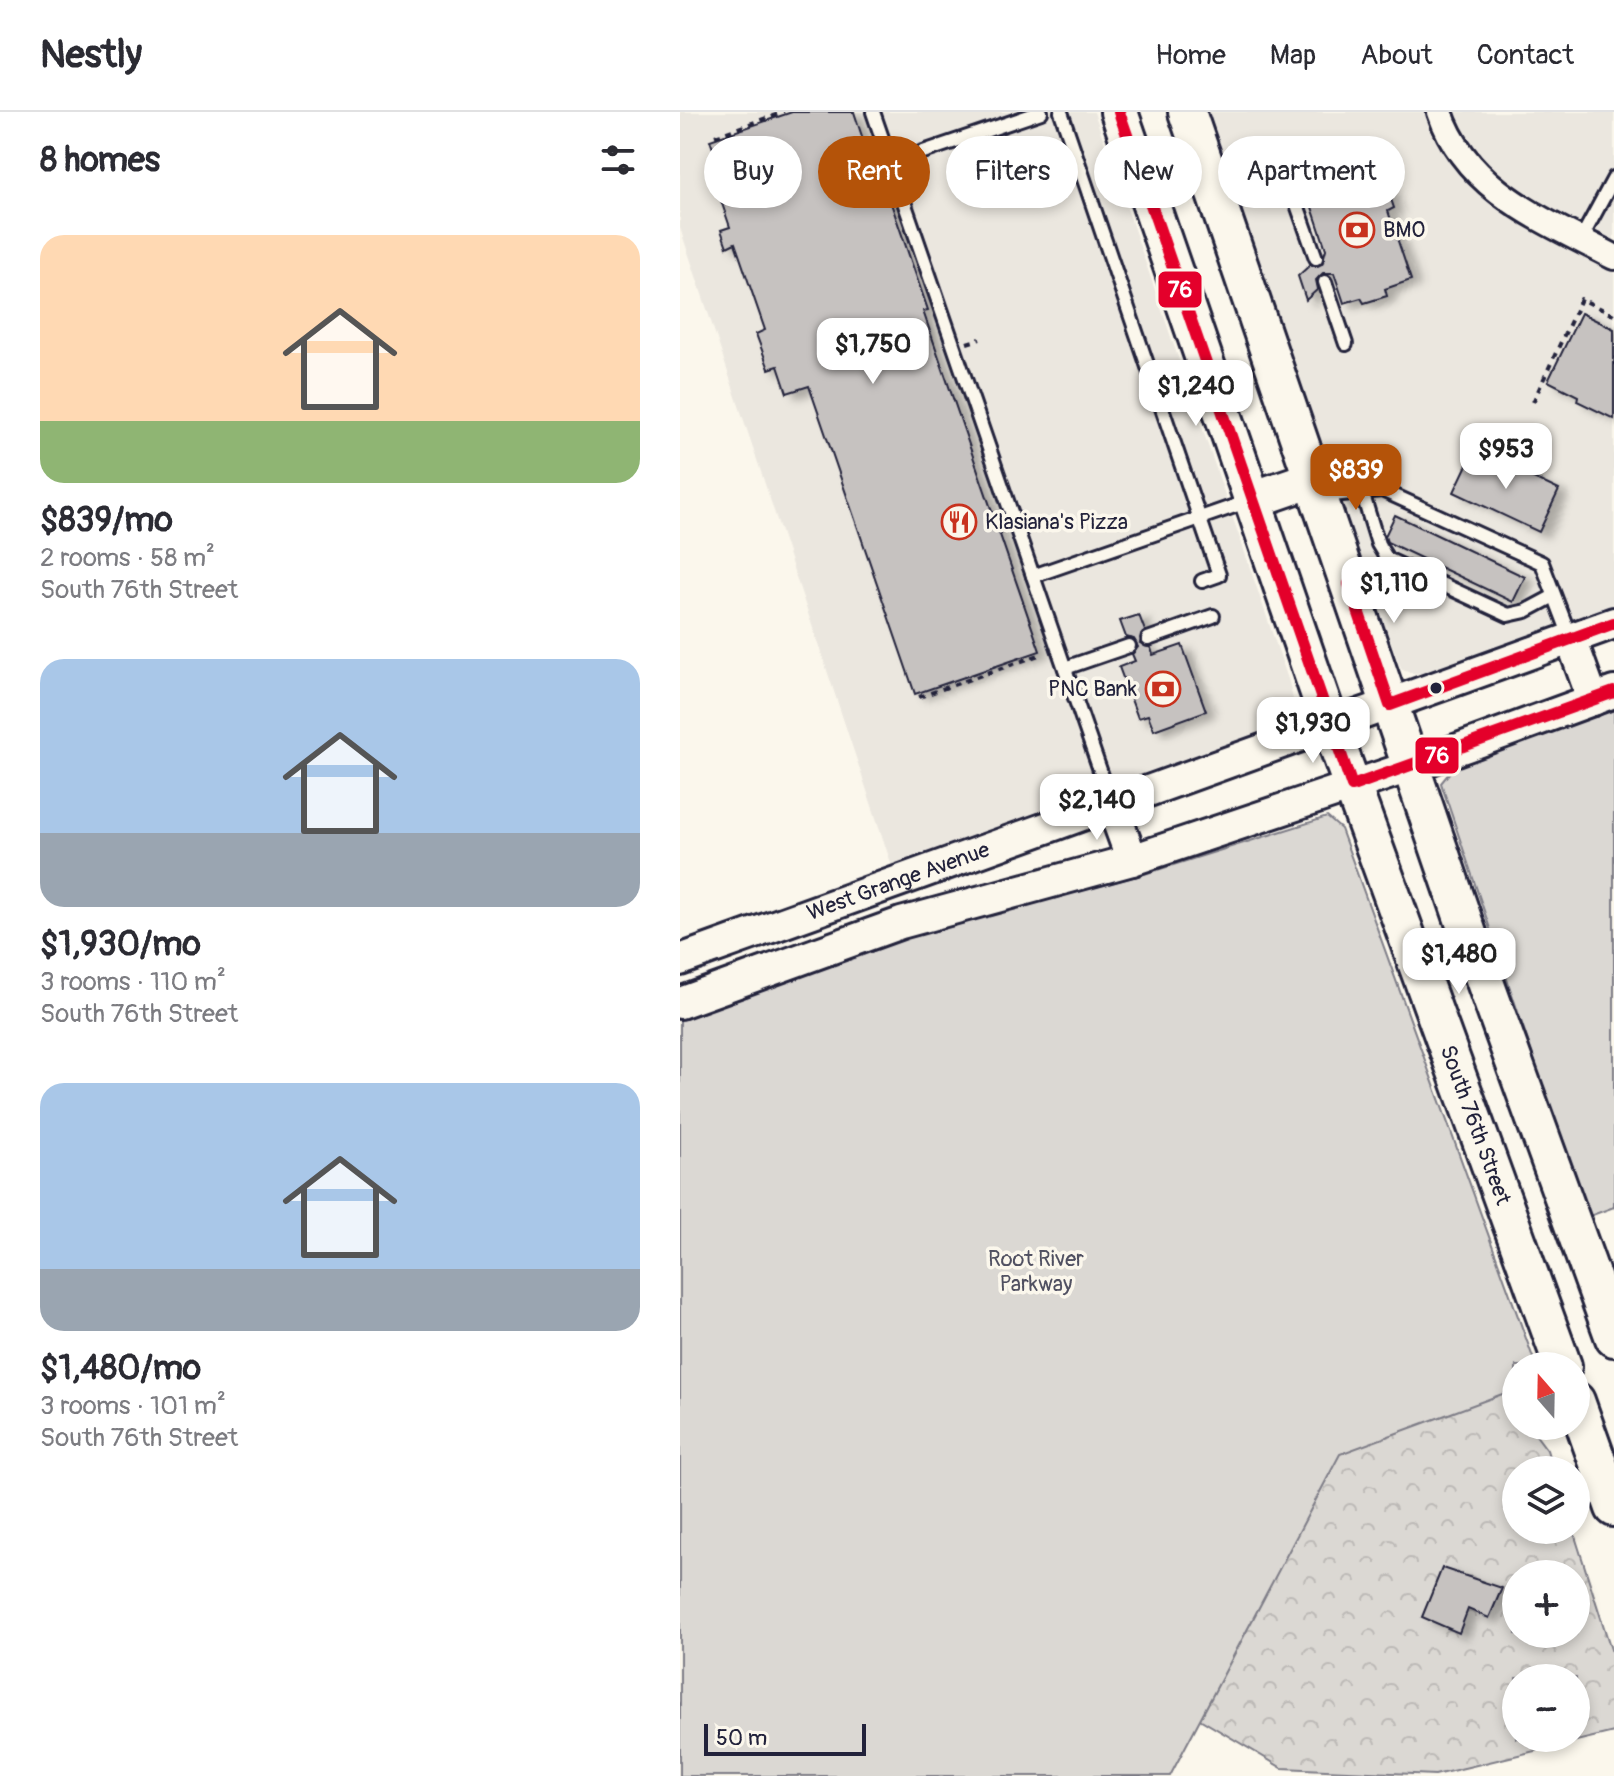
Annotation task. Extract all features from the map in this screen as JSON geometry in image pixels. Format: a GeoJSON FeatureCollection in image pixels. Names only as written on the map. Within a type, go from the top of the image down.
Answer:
{"type":"FeatureCollection","features":[{"type":"Feature","properties":{"kind":"main road","name":"South 76th Street"},"geometry":{"type":"LineString","coordinates":[[1119,112],[1330,725],[1558,1352]]}},
{"type":"Feature","properties":{"kind":"main road"},"geometry":{"type":"LineString","coordinates":[[1187,112],[1476,957],[1614,1338]]}},
{"type":"Feature","properties":{"kind":"main road"},"geometry":{"type":"LineString","coordinates":[[1252,500],[1316,488]]}},
{"type":"Feature","properties":{"kind":"main road"},"geometry":{"type":"LineString","coordinates":[[1421,978],[1476,957]]}},
{"type":"Feature","properties":{"kind":"main road"},"geometry":{"type":"LineString","coordinates":[[1590,1429],[1606,1460],[1614,1508]]}},
{"type":"Feature","properties":{"kind":"street"},"geometry":{"type":"LineString","coordinates":[[1440,112],[1460,153],[1505,198],[1614,257]]}},
{"type":"Feature","properties":{"kind":"street","name":"West Grange Avenue"},"geometry":{"type":"LineString","coordinates":[[680,960],[1614,623]]}},
{"type":"Feature","properties":{"kind":"street"},"geometry":{"type":"LineString","coordinates":[[1571,639],[1603,696]]}},
{"type":"Feature","properties":{"kind":"street","name":"West Grange Avenue"},"geometry":{"type":"LineString","coordinates":[[680,1003],[901,923],[1132,860],[1412,766],[1603,696]]}},
{"type":"Feature","properties":{"kind":"street"},"geometry":{"type":"LineString","coordinates":[[1112,805],[1132,860]]}},
{"type":"Feature","properties":{"kind":"lane"},"geometry":{"type":"LineString","coordinates":[[873,112],[881,136]]}},
{"type":"Feature","properties":{"kind":"lane"},"geometry":{"type":"LineString","coordinates":[[930,150],[1041,112]]}},
{"type":"Feature","properties":{"kind":"lane"},"geometry":{"type":"LineString","coordinates":[[1061,112],[1219,575],[1202,581]]}},
{"type":"Feature","properties":{"kind":"lane"},"geometry":{"type":"LineString","coordinates":[[1581,239],[1614,178]]}},
{"type":"Feature","properties":{"kind":"lane"},"geometry":{"type":"LineString","coordinates":[[906,208],[1112,805]]}},
{"type":"Feature","properties":{"kind":"lane"},"geometry":{"type":"LineString","coordinates":[[1298,208],[1316,258]]}},
{"type":"Feature","properties":{"kind":"lane"},"geometry":{"type":"LineString","coordinates":[[1325,282],[1346,344]]}},
{"type":"Feature","properties":{"kind":"lane"},"geometry":{"type":"LineString","coordinates":[[1316,488],[1362,492],[1382,490],[1542,563],[1571,639]]}},
{"type":"Feature","properties":{"kind":"lane"},"geometry":{"type":"LineString","coordinates":[[1362,492],[1378,544],[1387,559],[1508,615],[1526,611],[1554,596]]}},
{"type":"Feature","properties":{"kind":"lane"},"geometry":{"type":"LineString","coordinates":[[1033,576],[1252,500]]}},
{"type":"Feature","properties":{"kind":"lane"},"geometry":{"type":"LineString","coordinates":[[1148,639],[1213,616]]}},
{"type":"Feature","properties":{"kind":"lane"},"geometry":{"type":"LineString","coordinates":[[1065,668],[1129,646]]}},
{"type":"Feature","properties":{"kind":"path"},"geometry":{"type":"LineString","coordinates":[[715,136],[784,112]]}},
{"type":"Feature","properties":{"kind":"path"},"geometry":{"type":"LineString","coordinates":[[1533,402],[1581,299],[1614,315]]}},
{"type":"Feature","properties":{"kind":"path"},"geometry":{"type":"LineString","coordinates":[[919,697],[1043,654],[1038,639]]}},
{"type":"Feature","properties":{"kind":"shaded area"},"geometry":{"type":"Polygon","coordinates":[[[680,112],[1094,112],[1102,136],[1094,136],[1094,208],[1127,208],[1289,682],[1293,699],[1284,724],[1274,732],[1066,808],[892,866],[680,228],[680,112]]]}},
{"type":"Feature","properties":{"kind":"shaded area"},"geometry":{"type":"Polygon","coordinates":[[[1203,112],[1614,112],[1614,604],[1426,674],[1410,673],[1401,668],[1329,480],[1236,208],[1405,208],[1405,136],[1218,136],[1218,156],[1203,112]]]}},
{"type":"Feature","properties":{"kind":"green space"},"geometry":{"type":"Polygon","coordinates":[[[1614,709],[1614,1207],[1587,1217],[1441,783],[1454,767],[1614,709]]]}},
{"type":"Feature","properties":{"kind":"green space","name":"Root River Parkway"},"geometry":{"type":"Polygon","coordinates":[[[1327,817],[1341,829],[1531,1352],[1502,1352],[1502,1394],[1340,1454],[1170,1776],[680,1776],[680,1019],[898,939],[1141,875],[1327,817]]]}},
{"type":"Feature","properties":{"kind":"green space"},"geometry":{"type":"Polygon","coordinates":[[[680,1039],[1489,1373],[1502,1390],[1502,1440],[1540,1440],[1549,1456],[1502,1456],[1502,1544],[1577,1544],[1583,1560],[1502,1560],[1502,1648],[1590,1648],[1590,1583],[1614,1659],[1614,1732],[1590,1738],[1590,1664],[1502,1664],[1502,1752],[1531,1752],[1435,1775],[1282,1768],[1139,1683],[680,1776],[680,1039]]]}},
{"type":"Feature","properties":{"kind":"building"},"geometry":{"type":"Polygon","coordinates":[[[792,112],[854,112],[862,136],[818,136],[818,208],[893,208],[928,310],[923,311],[1040,651],[915,694],[809,386],[787,393],[778,366],[769,369],[756,334],[765,330],[735,243],[727,247],[721,230],[730,227],[724,208],[802,208],[802,136],[722,136],[792,112]]]}},
{"type":"Feature","properties":{"kind":"building","name":"BMO"},"geometry":{"type":"Polygon","coordinates":[[[1312,208],[1394,208],[1388,211],[1411,280],[1385,289],[1387,296],[1364,303],[1361,298],[1344,303],[1334,273],[1323,273],[1316,280],[1318,289],[1306,300],[1298,276],[1310,265],[1322,264],[1326,249],[1312,208]]]}},
{"type":"Feature","properties":{"kind":"building"},"geometry":{"type":"Polygon","coordinates":[[[1581,313],[1614,329],[1614,419],[1577,401],[1578,396],[1548,381],[1581,313]]]}},
{"type":"Feature","properties":{"kind":"building"},"geometry":{"type":"Polygon","coordinates":[[[1474,450],[1559,490],[1539,532],[1454,492],[1474,450]]]}},
{"type":"Feature","properties":{"kind":"building"},"geometry":{"type":"Polygon","coordinates":[[[1395,515],[1525,577],[1513,602],[1387,542],[1385,536],[1395,515]]]}},
{"type":"Feature","properties":{"kind":"building","name":"PNC Bank"},"geometry":{"type":"Polygon","coordinates":[[[1139,615],[1145,631],[1140,643],[1151,648],[1153,655],[1182,645],[1206,711],[1154,730],[1148,715],[1138,718],[1119,667],[1135,661],[1132,654],[1138,647],[1134,639],[1126,637],[1120,621],[1139,615]]]}},
{"type":"Feature","properties":{"kind":"building"},"geometry":{"type":"Polygon","coordinates":[[[1442,1568],[1502,1588],[1489,1618],[1468,1609],[1459,1633],[1422,1617],[1442,1568]]]}},
{"type":"Feature","properties":{"kind":"transit line","name":"76"},"geometry":{"type":"LineString","coordinates":[[1119,112],[1352,786],[1614,692]]}},
{"type":"Feature","properties":{"kind":"transit line","name":"76"},"geometry":{"type":"LineString","coordinates":[[1349,584],[1390,705],[1614,623]]}},
{"type":"Feature","properties":{"kind":"place","name":"BMO"},"geometry":{"type":"Point","coordinates":[1357,230]}},
{"type":"Feature","properties":{"kind":"place","name":"Klasiana's Pizza"},"geometry":{"type":"Point","coordinates":[959,522]}},
{"type":"Feature","properties":{"kind":"place","name":"PNC Bank"},"geometry":{"type":"Point","coordinates":[1163,689]}}]}
